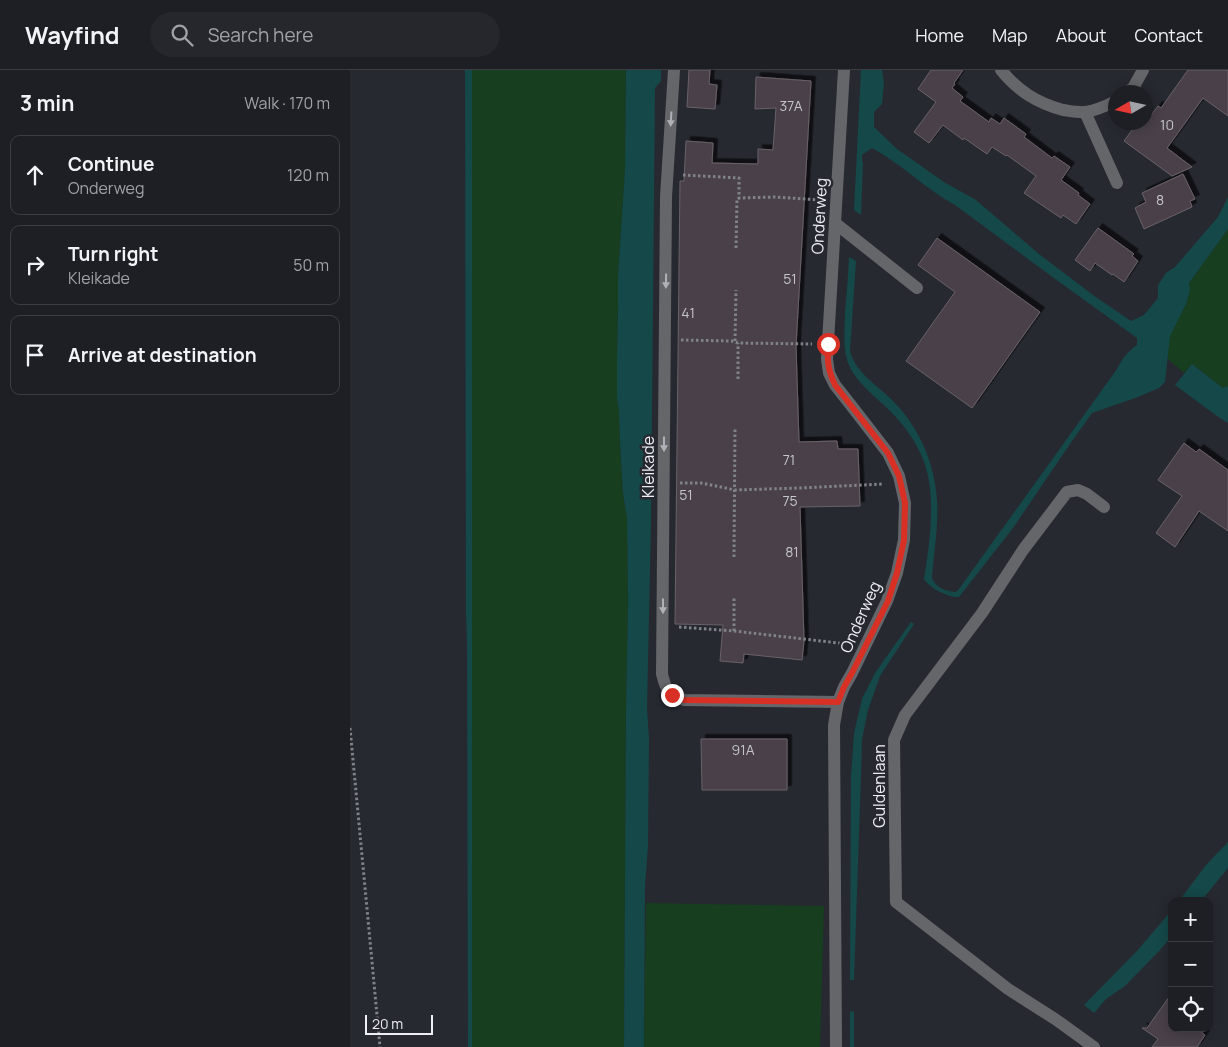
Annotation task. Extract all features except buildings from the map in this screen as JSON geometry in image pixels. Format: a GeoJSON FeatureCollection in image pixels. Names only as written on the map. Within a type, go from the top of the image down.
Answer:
{"type":"FeatureCollection","features":[{"type":"Feature","properties":{"kind":"street","name":"Kleikade"},"geometry":{"type":"LineString","coordinates":[[674,70],[666,197],[662,674],[665,687],[672,695],[684,700],[838,702]]}},
{"type":"Feature","properties":{"kind":"street","name":"Onderweg"},"geometry":{"type":"LineString","coordinates":[[836,1047],[834,725],[838,702],[844,687],[888,601],[897,573],[904,540],[905,503],[899,476],[888,453],[835,385],[829,373],[827,359],[844,70]]}},
{"type":"Feature","properties":{"kind":"street"},"geometry":{"type":"LineString","coordinates":[[1001,70],[1010,81],[1028,96],[1048,106],[1085,112],[1108,105]]}},
{"type":"Feature","properties":{"kind":"street"},"geometry":{"type":"LineString","coordinates":[[1135,85],[1143,70]]}},
{"type":"Feature","properties":{"kind":"street"},"geometry":{"type":"LineString","coordinates":[[1085,112],[1117,183]]}},
{"type":"Feature","properties":{"kind":"street"},"geometry":{"type":"LineString","coordinates":[[835,223],[918,288]]}},
{"type":"Feature","properties":{"kind":"street","name":"Guldenlaan"},"geometry":{"type":"LineString","coordinates":[[1094,1047],[1008,989],[896,902],[894,740],[905,715],[982,613],[1023,550],[1067,492],[1078,490],[1087,494],[1104,507]]}},
{"type":"Feature","properties":{"kind":"path"},"geometry":{"type":"LineString","coordinates":[[680,175],[739,178],[739,198],[736,199],[736,248]]}},
{"type":"Feature","properties":{"kind":"path"},"geometry":{"type":"LineString","coordinates":[[739,198],[775,197],[836,200]]}},
{"type":"Feature","properties":{"kind":"path"},"geometry":{"type":"LineString","coordinates":[[736,290],[738,379]]}},
{"type":"Feature","properties":{"kind":"path"},"geometry":{"type":"LineString","coordinates":[[678,340],[828,344]]}},
{"type":"Feature","properties":{"kind":"path"},"geometry":{"type":"LineString","coordinates":[[734,557],[735,428]]}},
{"type":"Feature","properties":{"kind":"path"},"geometry":{"type":"LineString","coordinates":[[676,483],[701,483],[735,490],[901,484]]}},
{"type":"Feature","properties":{"kind":"path"},"geometry":{"type":"LineString","coordinates":[[734,598],[734,631]]}},
{"type":"Feature","properties":{"kind":"path"},"geometry":{"type":"LineString","coordinates":[[675,626],[734,631],[865,647]]}},
{"type":"Feature","properties":{"kind":"path"},"geometry":{"type":"LineString","coordinates":[[350,728],[380,1047]]}},
{"type":"Feature","properties":{"kind":"shaded area"},"geometry":{"type":"Polygon","coordinates":[[[465,70],[472,70],[472,1047],[468,1047],[465,70]]]}},
{"type":"Feature","properties":{"kind":"shaded area"},"geometry":{"type":"Polygon","coordinates":[[[472,70],[626,70],[625,171],[618,276],[617,357],[617,398],[623,493],[627,518],[628,602],[624,1047],[472,1047],[472,70]]]}},
{"type":"Feature","properties":{"kind":"shaded area"},"geometry":{"type":"Polygon","coordinates":[[[626,70],[661,70],[661,81],[655,88],[651,523],[647,708],[649,739],[648,846],[645,886],[644,1047],[624,1047],[628,602],[627,518],[623,493],[617,398],[617,357],[618,276],[625,170],[626,70]]]}},
{"type":"Feature","properties":{"kind":"shaded area"},"geometry":{"type":"Polygon","coordinates":[[[861,70],[882,70],[884,83],[882,104],[874,112],[874,127],[897,149],[944,182],[976,200],[1039,254],[1131,321],[1144,315],[1158,298],[1158,285],[1166,273],[1175,267],[1218,217],[1228,197],[1228,229],[1189,283],[1190,291],[1186,304],[1170,336],[1165,382],[1159,388],[1138,397],[1092,413],[1013,528],[959,597],[940,592],[930,586],[924,579],[929,543],[931,505],[927,471],[920,451],[902,424],[863,386],[853,372],[846,356],[844,334],[849,257],[856,261],[850,351],[857,366],[863,373],[894,402],[910,421],[927,454],[934,478],[937,501],[932,578],[939,586],[949,591],[956,592],[959,589],[1123,359],[1137,345],[1137,338],[955,205],[872,148],[862,155],[861,215],[854,210],[861,70]]]}},
{"type":"Feature","properties":{"kind":"shaded area"},"geometry":{"type":"Polygon","coordinates":[[[1228,229],[1228,386],[1223,388],[1192,364],[1184,373],[1168,359],[1168,350],[1170,335],[1186,304],[1189,283],[1228,229]]]}},
{"type":"Feature","properties":{"kind":"shaded area"},"geometry":{"type":"Polygon","coordinates":[[[1192,364],[1223,388],[1228,386],[1228,423],[1175,385],[1192,364]]]}},
{"type":"Feature","properties":{"kind":"shaded area"},"geometry":{"type":"Polygon","coordinates":[[[911,622],[914,624],[880,676],[868,710],[862,739],[854,980],[850,980],[851,776],[854,733],[862,699],[875,673],[911,622]]]}},
{"type":"Feature","properties":{"kind":"shaded area"},"geometry":{"type":"Polygon","coordinates":[[[1228,842],[1228,868],[1204,897],[1182,897],[1206,865],[1228,842]]]}},
{"type":"Feature","properties":{"kind":"shaded area"},"geometry":{"type":"Polygon","coordinates":[[[646,903],[824,906],[820,1047],[644,1047],[646,903]]]}},
{"type":"Feature","properties":{"kind":"shaded area"},"geometry":{"type":"Polygon","coordinates":[[[1168,915],[1168,941],[1160,950],[1125,986],[1106,999],[1094,1013],[1084,1005],[1136,952],[1168,915]]]}},
{"type":"Feature","properties":{"kind":"shaded area"},"geometry":{"type":"Polygon","coordinates":[[[850,1011],[854,1012],[854,1047],[850,1047],[850,1011]]]}},
{"type":"Feature","properties":{"kind":"route"},"geometry":{"type":"LineString","coordinates":[[672,695],[684,700],[838,702],[888,601],[897,573],[904,540],[905,503],[899,476],[888,453],[835,385],[829,373],[827,359],[828,344]]}}]}
